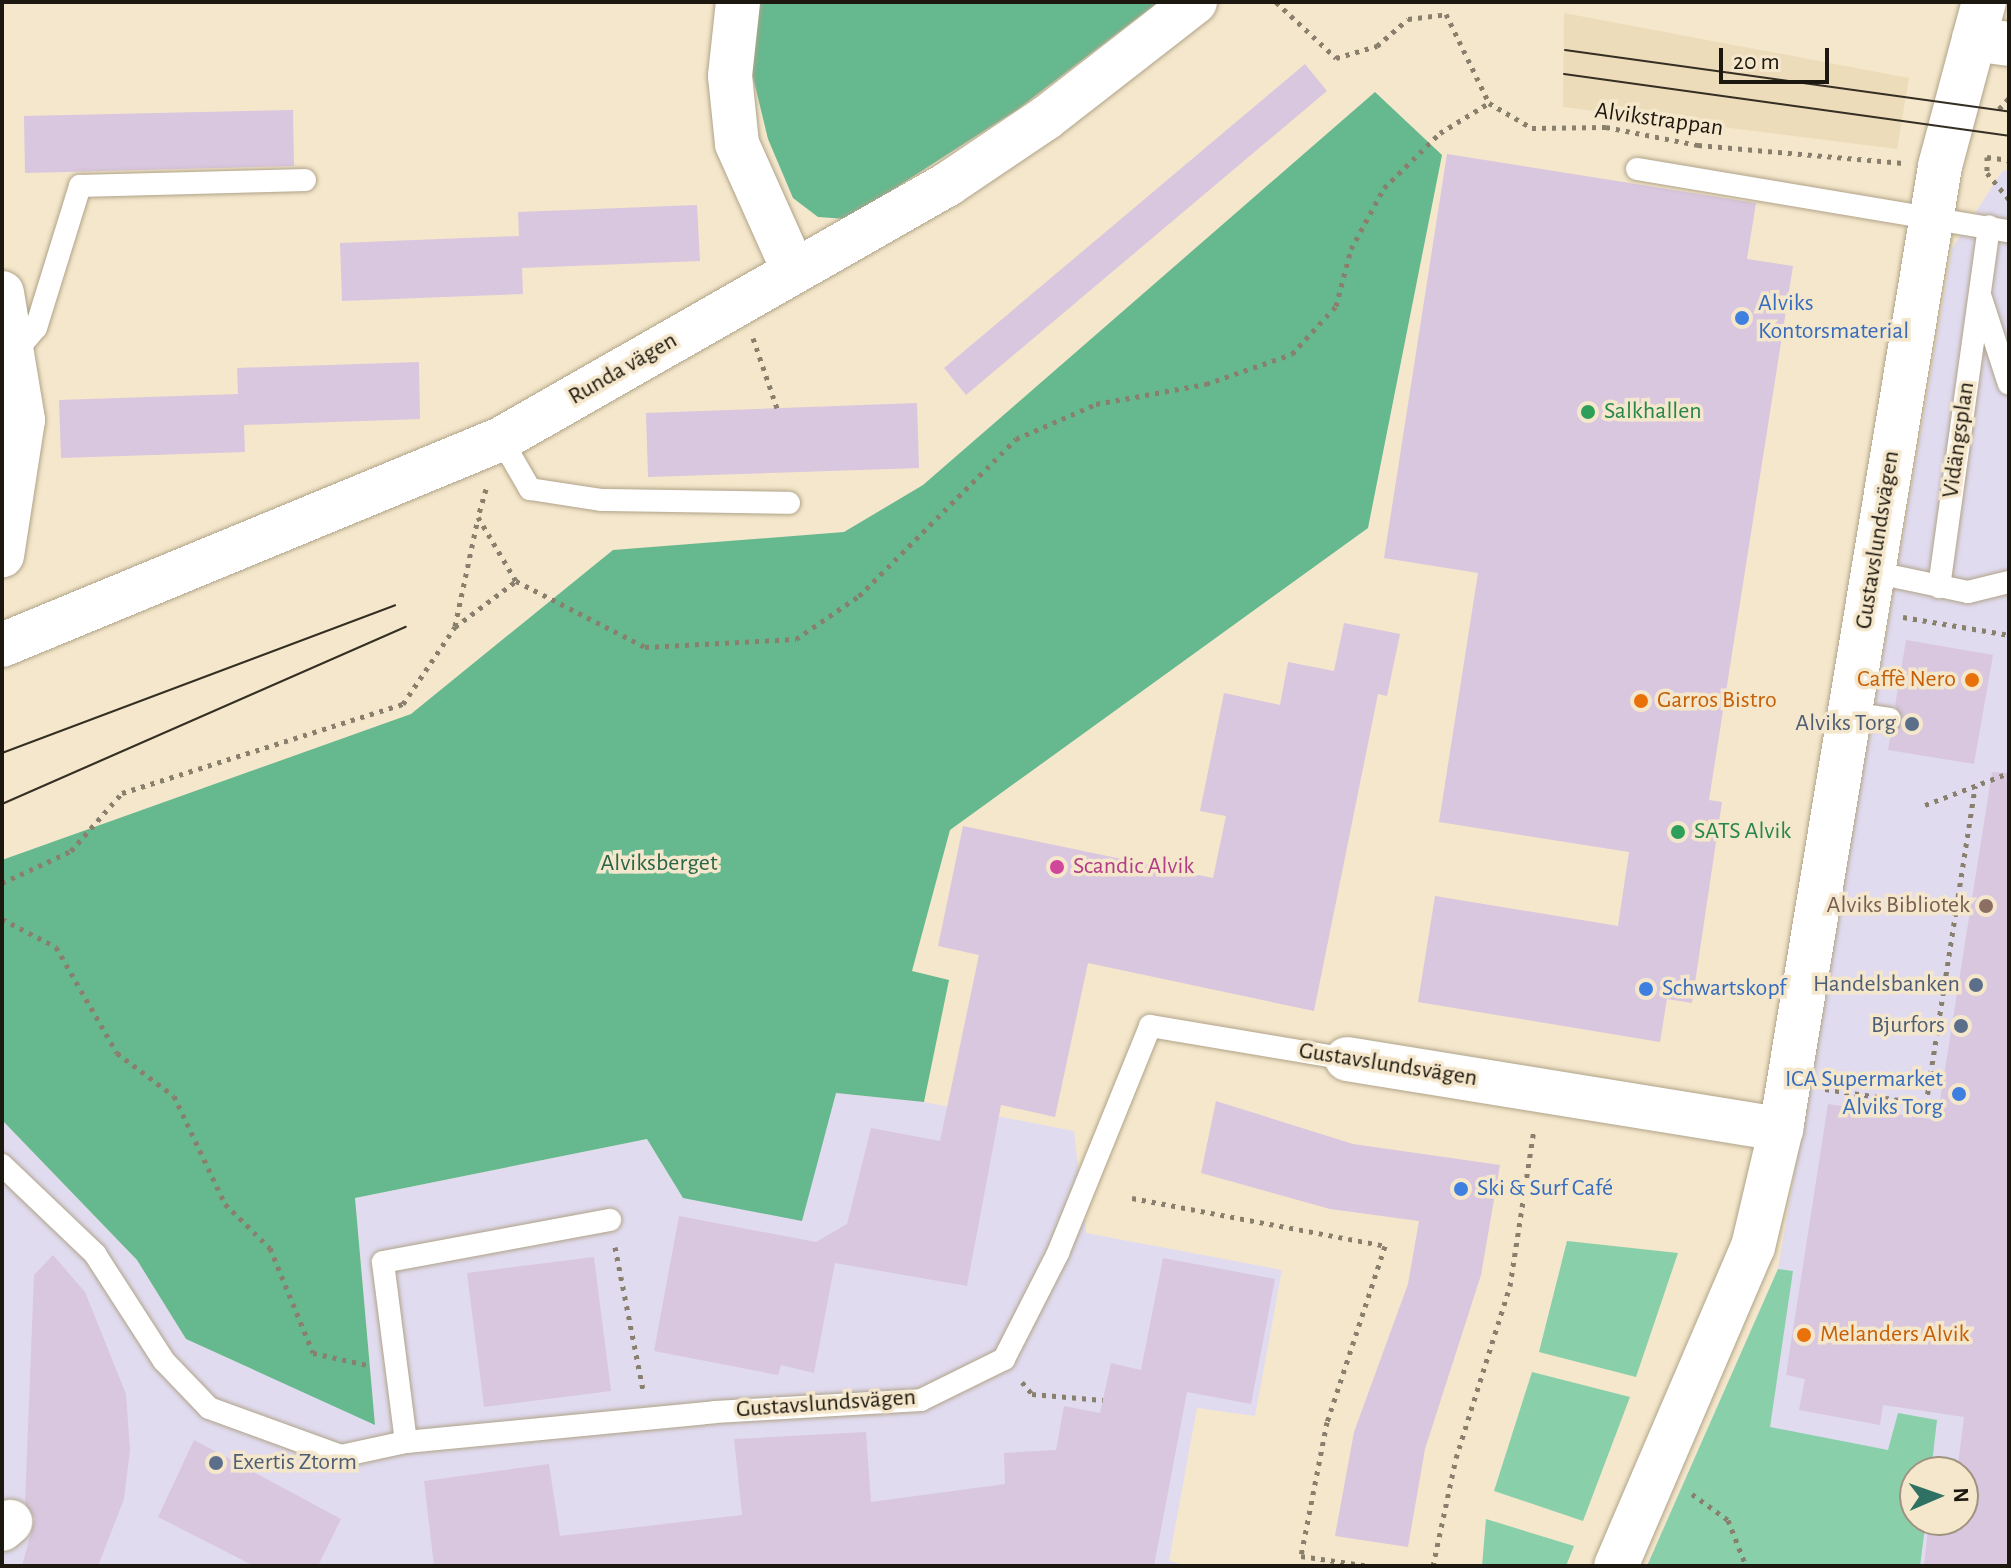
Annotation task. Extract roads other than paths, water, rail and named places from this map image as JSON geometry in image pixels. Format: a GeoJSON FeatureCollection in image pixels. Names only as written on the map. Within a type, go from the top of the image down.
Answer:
{"type":"FeatureCollection","features":[{"type":"Feature","properties":{"kind":"street"},"geometry":{"type":"LineString","coordinates":[[738,2],[730,76],[737,144],[793,269]]}},
{"type":"Feature","properties":{"kind":"street","name":"Runda vägen"},"geometry":{"type":"LineString","coordinates":[[2,645],[501,439],[793,269],[948,184],[1046,118],[1195,2]]}},
{"type":"Feature","properties":{"kind":"street","name":"Gustavslundsvägen"},"geometry":{"type":"LineString","coordinates":[[1616,1566],[1753,1247],[1871,716],[1870,592],[1940,166],[1989,28]]}},
{"type":"Feature","properties":{"kind":"street"},"geometry":{"type":"LineString","coordinates":[[2,293],[8,347],[23,420],[2,555]]}},
{"type":"Feature","properties":{"kind":"street","name":"Gustavslundsvägen"},"geometry":{"type":"LineString","coordinates":[[1347,1059],[1781,1129]]}},
{"type":"Feature","properties":{"kind":"lane","name":"Vidängsplan"},"geometry":{"type":"LineString","coordinates":[[1637,169],[1849,206],[1999,228],[1980,293],[1939,587]]}},
{"type":"Feature","properties":{"kind":"lane"},"geometry":{"type":"LineString","coordinates":[[8,347],[36,328],[80,186],[305,180]]}},
{"type":"Feature","properties":{"kind":"lane","name":"Vidängsplan"},"geometry":{"type":"LineString","coordinates":[[1980,293],[2009,384]]}},
{"type":"Feature","properties":{"kind":"lane"},"geometry":{"type":"LineString","coordinates":[[501,439],[530,489],[602,500],[789,503]]}},
{"type":"Feature","properties":{"kind":"lane"},"geometry":{"type":"LineString","coordinates":[[1870,592],[1939,587],[1968,592],[2009,582]]}},
{"type":"Feature","properties":{"kind":"lane","name":"Gustavslundsvägen"},"geometry":{"type":"LineString","coordinates":[[2,1165],[95,1254],[164,1361],[209,1408],[341,1456],[406,1442],[649,1418],[921,1400],[1004,1359],[1058,1253],[1150,1026],[1347,1059]]}},
{"type":"Feature","properties":{"kind":"lane"},"geometry":{"type":"LineString","coordinates":[[406,1442],[383,1262],[610,1220]]}},
{"type":"Feature","properties":{"kind":"tram line"},"geometry":{"type":"LineString","coordinates":[[1565,50],[2009,112]]}},
{"type":"Feature","properties":{"kind":"tram line"},"geometry":{"type":"LineString","coordinates":[[1564,74],[2009,136]]}},
{"type":"Feature","properties":{"kind":"tram line"},"geometry":{"type":"LineString","coordinates":[[2,753],[395,605]]}},
{"type":"Feature","properties":{"kind":"tram line"},"geometry":{"type":"LineString","coordinates":[[2,804],[406,627]]}},
{"type":"Feature","properties":{"kind":"place","name":"Alviks Kontorsmaterial"},"geometry":{"type":"Point","coordinates":[1742,318]}},
{"type":"Feature","properties":{"kind":"place","name":"Salkhallen"},"geometry":{"type":"Point","coordinates":[1588,412]}},
{"type":"Feature","properties":{"kind":"place","name":"Caffè Nero"},"geometry":{"type":"Point","coordinates":[1972,680]}},
{"type":"Feature","properties":{"kind":"place","name":"Garros Bistro"},"geometry":{"type":"Point","coordinates":[1641,701]}},
{"type":"Feature","properties":{"kind":"place","name":"Alviks Torg"},"geometry":{"type":"Point","coordinates":[1912,724]}},
{"type":"Feature","properties":{"kind":"place","name":"SATS Alvik"},"geometry":{"type":"Point","coordinates":[1678,832]}},
{"type":"Feature","properties":{"kind":"place","name":"Scandic Alvik"},"geometry":{"type":"Point","coordinates":[1057,867]}},
{"type":"Feature","properties":{"kind":"place","name":"Alviks Bibliotek"},"geometry":{"type":"Point","coordinates":[1986,906]}},
{"type":"Feature","properties":{"kind":"place","name":"Handelsbanken"},"geometry":{"type":"Point","coordinates":[1976,985]}},
{"type":"Feature","properties":{"kind":"place","name":"Schwartskopf"},"geometry":{"type":"Point","coordinates":[1646,989]}},
{"type":"Feature","properties":{"kind":"place","name":"Bjurfors"},"geometry":{"type":"Point","coordinates":[1961,1026]}},
{"type":"Feature","properties":{"kind":"place","name":"ICA Supermarket Alviks Torg"},"geometry":{"type":"Point","coordinates":[1959,1094]}},
{"type":"Feature","properties":{"kind":"place","name":"Ski & Surf Café"},"geometry":{"type":"Point","coordinates":[1461,1189]}},
{"type":"Feature","properties":{"kind":"place","name":"Melanders Alvik"},"geometry":{"type":"Point","coordinates":[1804,1335]}},
{"type":"Feature","properties":{"kind":"place","name":"Exertis Ztorm"},"geometry":{"type":"Point","coordinates":[216,1463]}},
{"type":"Feature","properties":{"kind":"park label","name":"Alviksberget"},"geometry":{"type":"Point","coordinates":[659,864]}}]}
